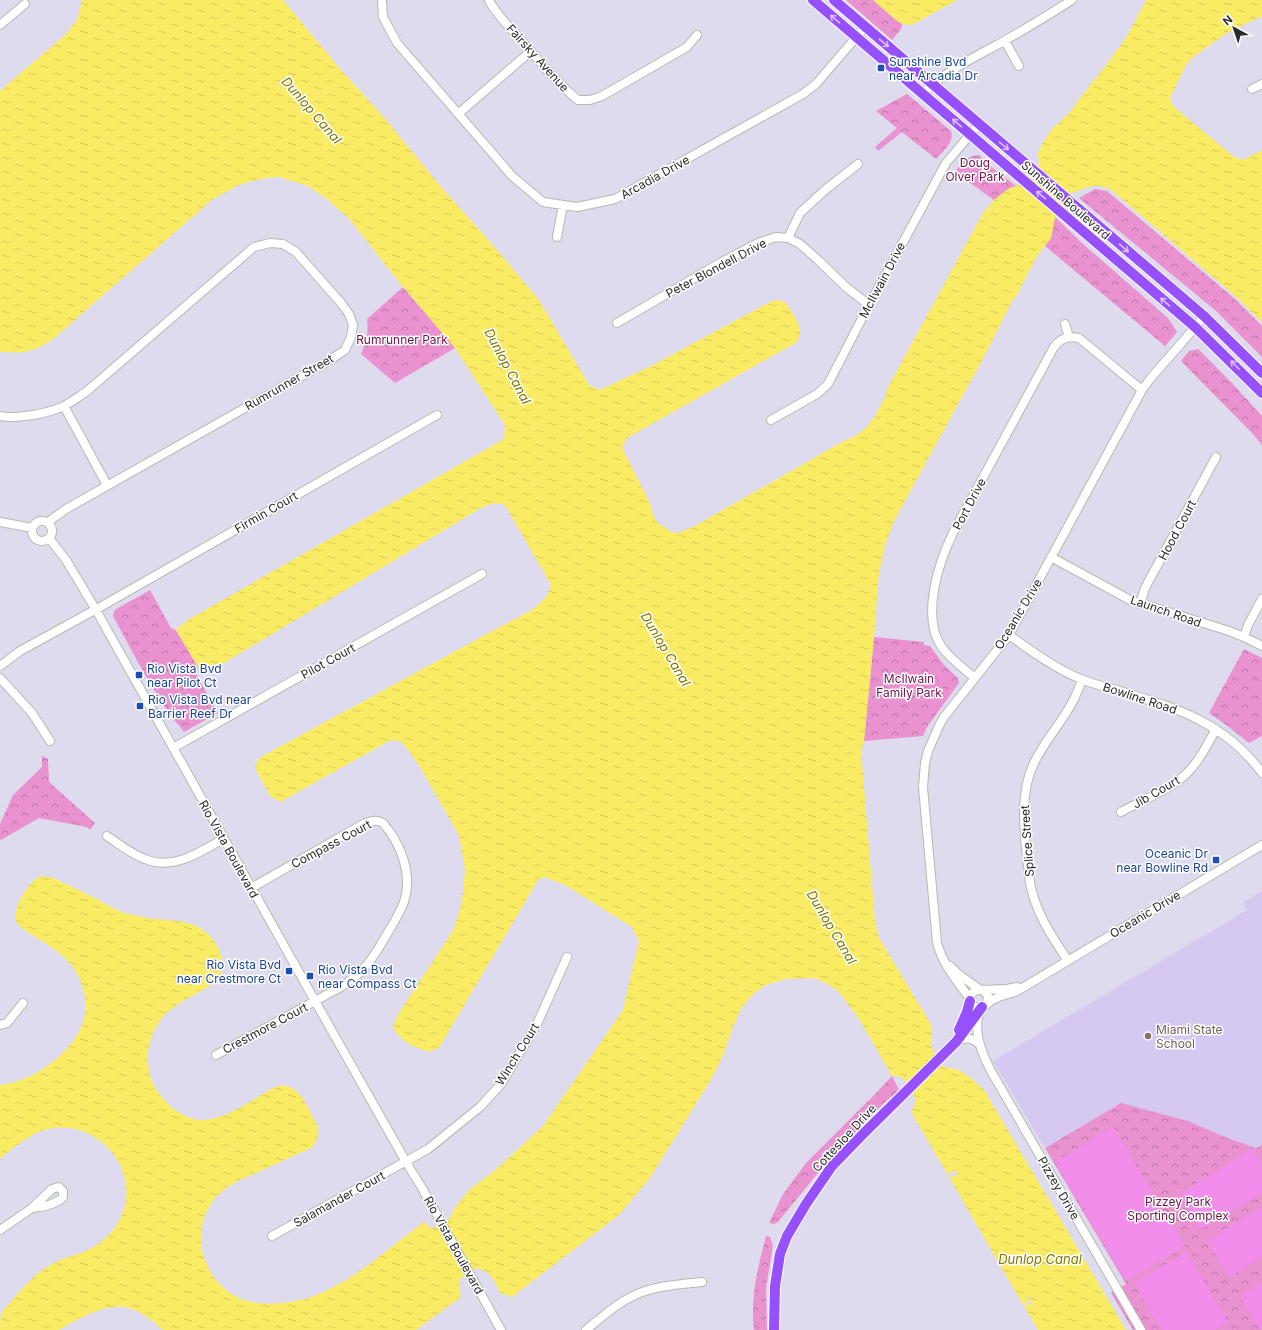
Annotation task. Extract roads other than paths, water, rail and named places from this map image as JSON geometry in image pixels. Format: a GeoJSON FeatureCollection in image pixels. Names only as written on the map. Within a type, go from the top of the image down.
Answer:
{"type":"FeatureCollection","features":[{"type":"Feature","properties":{"kind":"main road","name":"Sunshine Boulevard"},"geometry":{"type":"LineString","coordinates":[[813,0],[1195,327],[1216,346],[1262,394]]}},
{"type":"Feature","properties":{"kind":"main road","name":"Sunshine Boulevard"},"geometry":{"type":"LineString","coordinates":[[834,0],[1204,317],[1262,373]]}},
{"type":"Feature","properties":{"kind":"main road","name":"Cottesloe Drive"},"geometry":{"type":"LineString","coordinates":[[944,1054],[954,1039],[967,1012],[970,1000]]}},
{"type":"Feature","properties":{"kind":"main road","name":"Cottesloe Drive"},"geometry":{"type":"LineString","coordinates":[[775,1328],[774,1298],[777,1269],[783,1244],[806,1204],[832,1166],[956,1042],[984,1006]]}},
{"type":"Feature","properties":{"kind":"street","name":"Arcadia Drive"},"geometry":{"type":"LineString","coordinates":[[382,0],[383,17],[397,43],[512,176],[543,202],[577,207],[615,199],[803,94],[816,84],[865,27]]}},
{"type":"Feature","properties":{"kind":"street","name":"Fairsky Avenue"},"geometry":{"type":"LineString","coordinates":[[489,0],[505,22],[578,100],[590,100],[602,96],[687,47],[697,35]]}},
{"type":"Feature","properties":{"kind":"street"},"geometry":{"type":"LineString","coordinates":[[923,94],[932,84],[944,75],[1005,41],[1072,0]]}},
{"type":"Feature","properties":{"kind":"street"},"geometry":{"type":"LineString","coordinates":[[0,25],[25,4]]}},
{"type":"Feature","properties":{"kind":"street"},"geometry":{"type":"LineString","coordinates":[[1005,41],[1019,66]]}},
{"type":"Feature","properties":{"kind":"street"},"geometry":{"type":"LineString","coordinates":[[458,114],[531,51]]}},
{"type":"Feature","properties":{"kind":"street"},"geometry":{"type":"LineString","coordinates":[[1252,89],[1262,84]]}},
{"type":"Feature","properties":{"kind":"street","name":"McIIwain Drive"},"geometry":{"type":"LineString","coordinates":[[771,420],[817,394],[828,384],[946,163],[979,124]]}},
{"type":"Feature","properties":{"kind":"street"},"geometry":{"type":"LineString","coordinates":[[858,164],[825,190],[800,214],[788,238],[800,244],[846,287],[869,305]]}},
{"type":"Feature","properties":{"kind":"street"},"geometry":{"type":"LineString","coordinates":[[557,238],[563,204]]}},
{"type":"Feature","properties":{"kind":"street","name":"Peter Blondell Drive"},"geometry":{"type":"LineString","coordinates":[[617,323],[758,243],[776,237],[788,238]]}},
{"type":"Feature","properties":{"kind":"street","name":"Rumrunner Street"},"geometry":{"type":"LineString","coordinates":[[0,416],[29,416],[54,410],[64,406],[86,392],[254,247],[270,243],[283,244],[296,252],[337,298],[349,314],[353,326],[351,337],[345,350],[330,360],[107,485],[66,509],[48,522]]}},
{"type":"Feature","properties":{"kind":"street","name":"Oceanic Drive"},"geometry":{"type":"LineString","coordinates":[[970,1000],[950,973],[943,960],[936,935],[923,776],[928,750],[947,713],[1009,634],[1142,390],[1204,317]]}},
{"type":"Feature","properties":{"kind":"street"},"geometry":{"type":"LineString","coordinates":[[1065,324],[1069,337],[1079,338],[1084,341],[1142,390]]}},
{"type":"Feature","properties":{"kind":"street","name":"Port Drive"},"geometry":{"type":"LineString","coordinates":[[975,678],[951,658],[942,647],[935,633],[932,617],[938,571],[954,531],[1054,347],[1058,341],[1069,337]]}},
{"type":"Feature","properties":{"kind":"street"},"geometry":{"type":"LineString","coordinates":[[64,406],[107,485]]}},
{"type":"Feature","properties":{"kind":"street","name":"Firmin Court"},"geometry":{"type":"LineString","coordinates":[[0,666],[20,651],[96,610],[437,415]]}},
{"type":"Feature","properties":{"kind":"street","name":"Hood Court"},"geometry":{"type":"LineString","coordinates":[[1140,604],[1145,588],[1216,457]]}},
{"type":"Feature","properties":{"kind":"street"},"geometry":{"type":"LineString","coordinates":[[40,521],[48,522],[53,531],[49,538],[43,541],[35,538],[32,528],[40,521]]}},
{"type":"Feature","properties":{"kind":"street"},"geometry":{"type":"LineString","coordinates":[[0,522],[32,528]]}},
{"type":"Feature","properties":{"kind":"street","name":"Rio Vista Boulevard"},"geometry":{"type":"LineString","coordinates":[[49,538],[66,560],[96,610],[251,888],[414,1174],[498,1330]]}},
{"type":"Feature","properties":{"kind":"street","name":"Launch Road"},"geometry":{"type":"LineString","coordinates":[[1051,557],[1140,604],[1244,637],[1262,646]]}},
{"type":"Feature","properties":{"kind":"street","name":"Pilot Court"},"geometry":{"type":"LineString","coordinates":[[173,748],[482,574]]}},
{"type":"Feature","properties":{"kind":"street"},"geometry":{"type":"LineString","coordinates":[[1244,637],[1248,625],[1262,599]]}},
{"type":"Feature","properties":{"kind":"street","name":"Bowline Road"},"geometry":{"type":"LineString","coordinates":[[1009,634],[1063,670],[1082,679],[1176,709],[1198,718],[1216,729],[1239,747],[1262,773]]}},
{"type":"Feature","properties":{"kind":"street"},"geometry":{"type":"LineString","coordinates":[[0,678],[32,713],[50,741]]}},
{"type":"Feature","properties":{"kind":"street","name":"Splice Street"},"geometry":{"type":"LineString","coordinates":[[1067,960],[1043,922],[1032,893],[1024,809],[1027,785],[1035,760],[1075,697],[1082,679]]}},
{"type":"Feature","properties":{"kind":"street","name":"Jib Court"},"geometry":{"type":"LineString","coordinates":[[1121,812],[1157,793],[1183,776],[1196,762],[1216,729]]}},
{"type":"Feature","properties":{"kind":"street","name":"Compass Court"},"geometry":{"type":"LineString","coordinates":[[251,888],[365,823],[373,820],[379,820],[383,823],[400,849],[404,859],[408,882],[404,903],[399,913],[372,960],[363,970],[347,983],[315,1001]]}},
{"type":"Feature","properties":{"kind":"street"},"geometry":{"type":"LineString","coordinates":[[107,836],[140,857],[157,862],[176,862],[186,859],[224,839]]}},
{"type":"Feature","properties":{"kind":"street","name":"Oceanic Drive"},"geometry":{"type":"LineString","coordinates":[[984,1006],[999,997],[1017,991],[1262,844]]}},
{"type":"Feature","properties":{"kind":"street","name":"Winch Court"},"geometry":{"type":"LineString","coordinates":[[406,1162],[428,1149],[480,1107],[501,1084],[537,1024],[567,957]]}},
{"type":"Feature","properties":{"kind":"street"},"geometry":{"type":"LineString","coordinates":[[943,960],[958,974],[986,992],[988,996],[984,1006],[974,1007],[970,1000],[972,992],[980,989]]}},
{"type":"Feature","properties":{"kind":"street","name":"Oceanic Drive"},"geometry":{"type":"LineString","coordinates":[[980,989],[1007,989],[1029,984]]}},
{"type":"Feature","properties":{"kind":"street","name":"Crestmore Court"},"geometry":{"type":"LineString","coordinates":[[216,1055],[315,1001]]}},
{"type":"Feature","properties":{"kind":"street"},"geometry":{"type":"LineString","coordinates":[[0,1025],[8,1023],[23,1003]]}},
{"type":"Feature","properties":{"kind":"street","name":"Pizzey Drive"},"geometry":{"type":"LineString","coordinates":[[984,1006],[978,1019],[978,1030],[980,1045],[991,1071],[1141,1330]]}},
{"type":"Feature","properties":{"kind":"street"},"geometry":{"type":"LineString","coordinates":[[956,1042],[969,1038],[976,1040],[980,1045]]}},
{"type":"Feature","properties":{"kind":"street","name":"Salamander Court"},"geometry":{"type":"LineString","coordinates":[[272,1236],[406,1162]]}},
{"type":"Feature","properties":{"kind":"street"},"geometry":{"type":"LineString","coordinates":[[0,1230],[32,1208]]}},
{"type":"Feature","properties":{"kind":"street","name":"Rio Vista Boulevard"},"geometry":{"type":"LineString","coordinates":[[471,1279],[501,1330]]}},
{"type":"Feature","properties":{"kind":"street"},"geometry":{"type":"LineString","coordinates":[[586,1330],[616,1306],[643,1291],[702,1282]]}},
{"type":"Feature","properties":{"kind":"water","name":"Dunlop Canal"},"geometry":{"type":"Polygon","coordinates":[[[82,0],[283,0],[341,70],[382,115],[441,187],[539,300],[589,385],[600,390],[651,366],[772,301],[778,300],[785,302],[799,326],[800,331],[797,342],[627,438],[622,448],[650,503],[654,517],[658,523],[675,533],[693,527],[854,436],[868,426],[875,416],[886,395],[887,389],[983,213],[994,200],[1004,192],[1032,175],[1039,164],[1038,152],[1051,130],[1072,110],[1110,60],[1127,36],[1146,0],[1262,0],[1262,16],[1227,33],[1193,57],[1186,65],[1170,98],[1174,107],[1234,157],[1243,160],[1262,150],[1262,322],[1234,295],[1110,189],[1094,186],[1072,193],[1060,206],[1055,217],[1051,238],[1037,256],[985,355],[894,521],[885,545],[879,573],[864,741],[861,751],[875,921],[879,938],[930,1023],[932,1048],[938,1062],[943,1067],[956,1069],[964,1073],[984,1090],[1126,1330],[1038,1330],[1024,1306],[1030,1303],[1032,1307],[1033,1306],[1029,1297],[1027,1298],[1029,1301],[1023,1305],[949,1177],[958,1175],[955,1170],[948,1175],[911,1112],[916,1102],[909,1085],[901,1077],[892,1076],[859,1019],[838,991],[826,983],[814,978],[785,979],[766,985],[752,995],[741,1009],[721,1060],[710,1081],[650,1178],[619,1215],[512,1297],[500,1293],[494,1280],[489,1274],[476,1268],[460,1279],[459,1286],[461,1297],[416,1330],[163,1330],[145,1315],[128,1308],[119,1307],[99,1310],[76,1320],[59,1330],[0,1330],[3,1311],[22,1288],[36,1275],[56,1262],[90,1249],[103,1241],[118,1223],[124,1209],[127,1192],[124,1175],[117,1160],[107,1147],[94,1136],[78,1130],[62,1127],[38,1132],[27,1138],[0,1158],[0,1085],[19,1081],[28,1077],[54,1061],[68,1047],[76,1036],[84,1018],[86,1004],[82,985],[73,967],[59,953],[23,929],[16,921],[16,910],[22,896],[30,884],[39,877],[51,877],[97,899],[114,909],[125,913],[151,919],[179,921],[194,925],[208,934],[214,941],[220,953],[222,962],[222,971],[220,975],[209,986],[168,1011],[157,1025],[150,1042],[148,1051],[148,1069],[154,1086],[171,1107],[191,1118],[200,1120],[213,1119],[232,1112],[277,1086],[292,1088],[307,1105],[318,1126],[317,1138],[311,1148],[231,1185],[215,1198],[207,1211],[202,1225],[201,1239],[203,1253],[208,1267],[216,1279],[226,1290],[239,1298],[264,1304],[291,1302],[308,1298],[323,1292],[368,1265],[424,1222],[432,1229],[451,1217],[454,1209],[469,1190],[494,1171],[543,1126],[623,1010],[639,941],[632,927],[565,885],[545,877],[538,880],[439,1048],[429,1052],[418,1048],[400,1037],[393,1028],[397,1016],[454,929],[462,902],[465,870],[459,835],[418,764],[402,742],[391,740],[280,802],[270,796],[255,768],[259,758],[535,608],[547,596],[551,585],[505,505],[494,503],[481,508],[219,666],[198,667],[176,630],[186,621],[504,439],[505,425],[455,348],[403,287],[350,220],[327,199],[308,186],[279,177],[259,179],[239,185],[213,199],[52,340],[33,350],[0,352],[0,91],[65,35],[77,20],[82,0]]]}},
{"type":"Feature","properties":{"kind":"water"},"geometry":{"type":"Polygon","coordinates":[[[873,0],[957,0],[912,25],[902,24],[873,0]]]}},
{"type":"Feature","properties":{"kind":"place","name":"Sunshine Bvd near Arcadia Dr"},"geometry":{"type":"Point","coordinates":[881,68]}},
{"type":"Feature","properties":{"kind":"place","name":"Rio Vista Bvd near Pilot Ct"},"geometry":{"type":"Point","coordinates":[139,675]}},
{"type":"Feature","properties":{"kind":"place","name":"Rio Vista Bvd near Barrier Reef Dr"},"geometry":{"type":"Point","coordinates":[140,706]}},
{"type":"Feature","properties":{"kind":"place","name":"Oceanic Dr near Bowline Rd"},"geometry":{"type":"Point","coordinates":[1216,860]}},
{"type":"Feature","properties":{"kind":"place","name":"Rio Vista Bvd near Crestmore Ct"},"geometry":{"type":"Point","coordinates":[289,971]}},
{"type":"Feature","properties":{"kind":"place","name":"Rio Vista Bvd near Compass Ct"},"geometry":{"type":"Point","coordinates":[310,976]}},
{"type":"Feature","properties":{"kind":"place","name":"Miami State School"},"geometry":{"type":"Point","coordinates":[1148,1036]}},
{"type":"Feature","properties":{"kind":"park label","name":"Doug Olver Park"},"geometry":{"type":"Point","coordinates":[975,169]}},
{"type":"Feature","properties":{"kind":"park label","name":"Rumrunner Park"},"geometry":{"type":"Point","coordinates":[402,339]}},
{"type":"Feature","properties":{"kind":"park label","name":"McIlwain Family Park"},"geometry":{"type":"Point","coordinates":[909,685]}},
{"type":"Feature","properties":{"kind":"park label","name":"Pizzey Park Sporting Complex"},"geometry":{"type":"Point","coordinates":[1178,1208]}}]}
